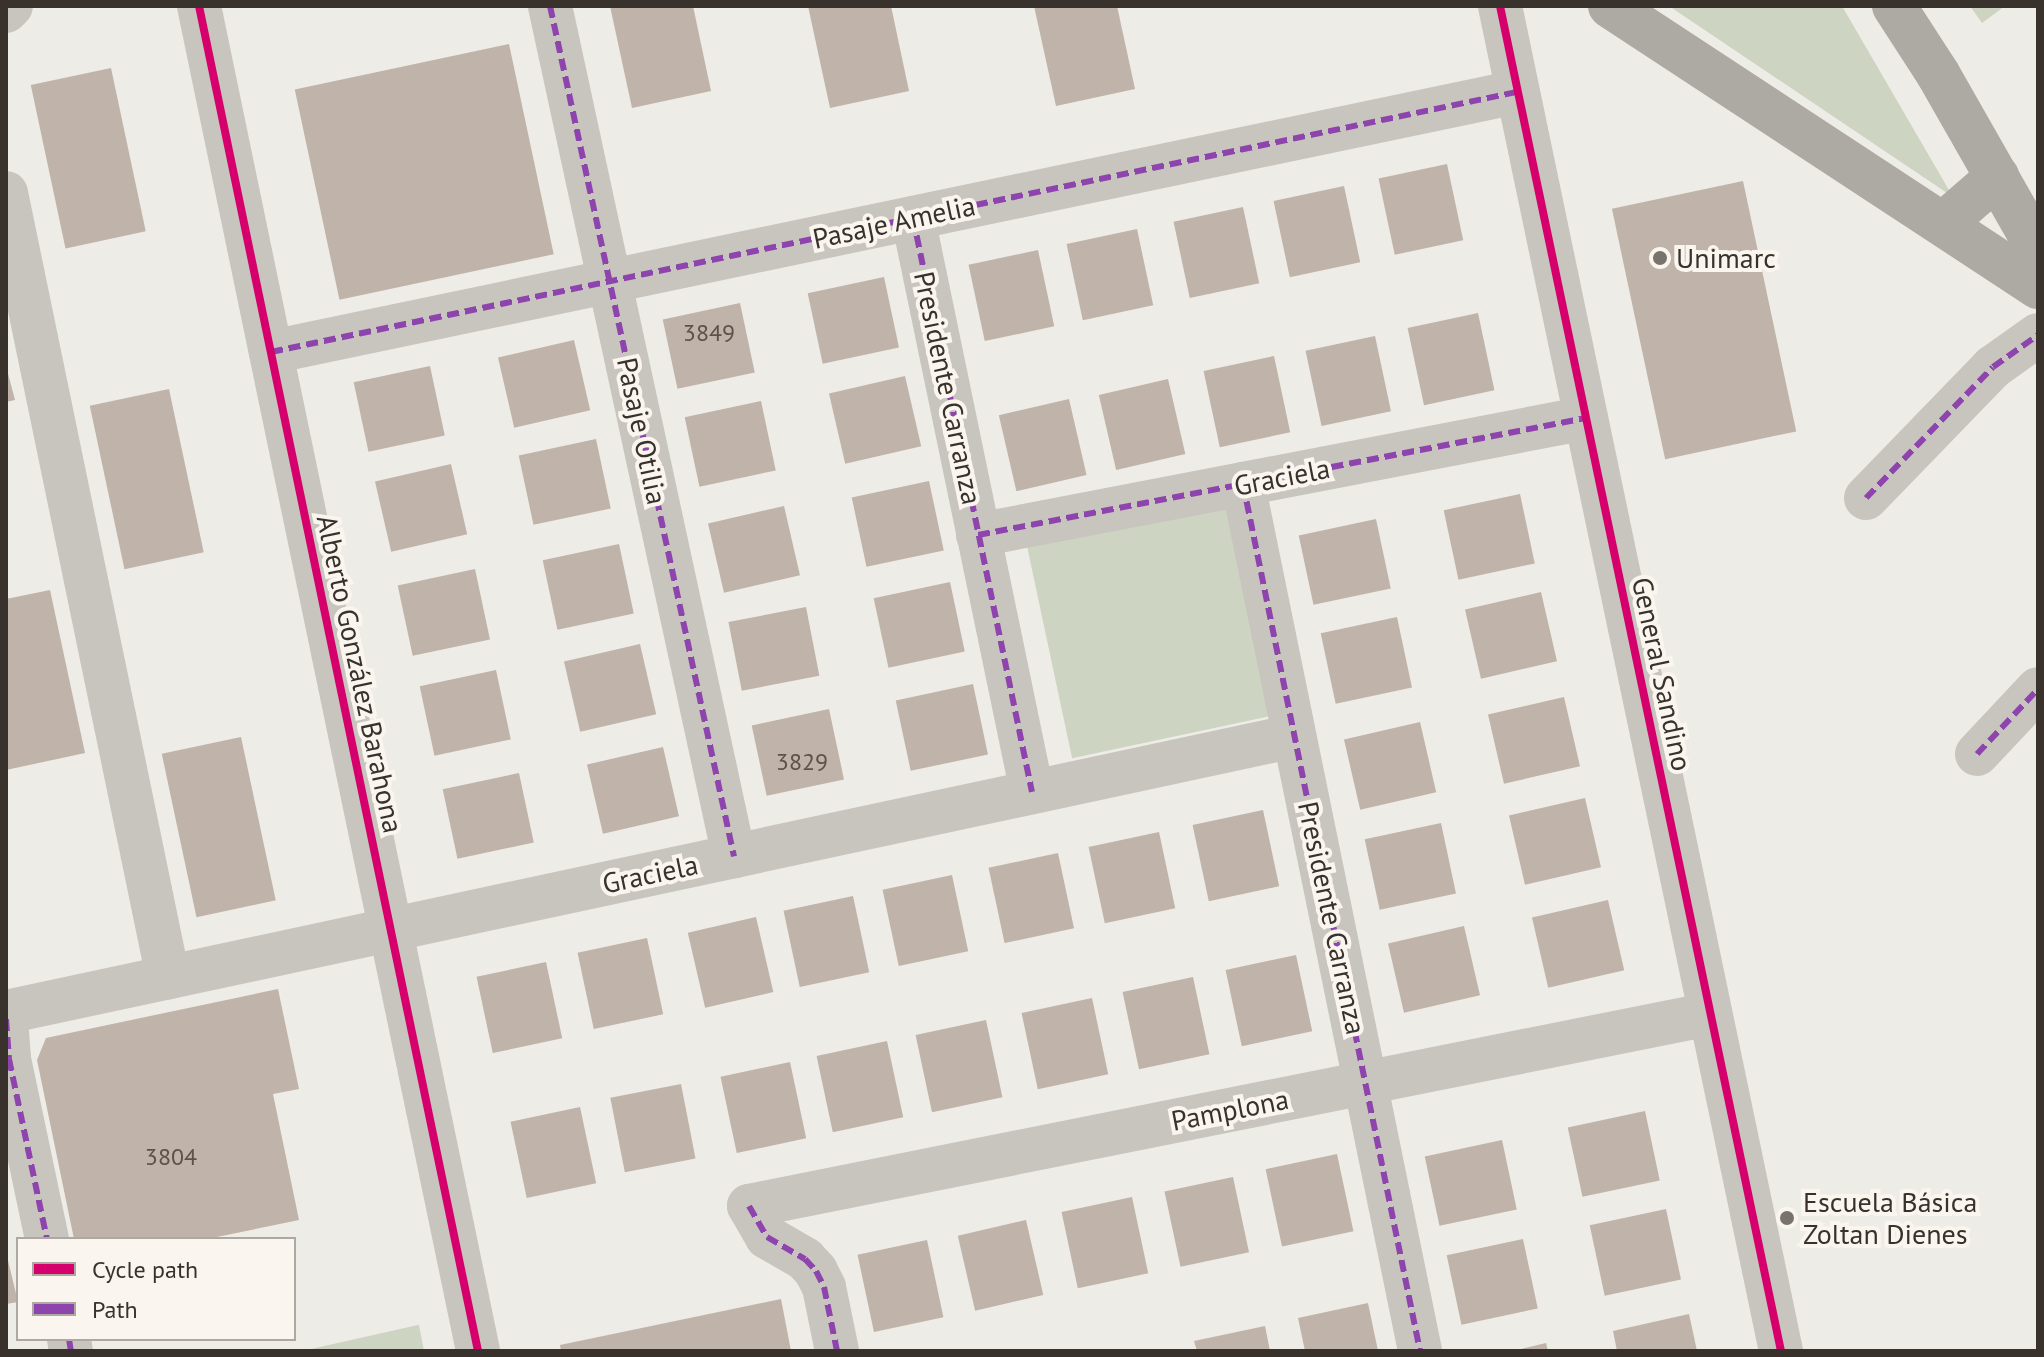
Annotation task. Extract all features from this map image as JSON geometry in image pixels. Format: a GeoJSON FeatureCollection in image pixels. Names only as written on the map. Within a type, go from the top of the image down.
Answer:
{"type":"FeatureCollection","features":[{"type":"Feature","properties":{"kind":"main road"},"geometry":{"type":"LineString","coordinates":[[1610,6],[2038,287]]}},
{"type":"Feature","properties":{"kind":"main road"},"geometry":{"type":"LineString","coordinates":[[1894,6],[1938,74],[2038,249]]}},
{"type":"Feature","properties":{"kind":"main road"},"geometry":{"type":"LineString","coordinates":[[1943,224],[1997,177]]}},
{"type":"Feature","properties":{"kind":"street"},"geometry":{"type":"LineString","coordinates":[[6,11],[11,6]]}},
{"type":"Feature","properties":{"kind":"street","name":"Alberto González Barahona"},"geometry":{"type":"LineString","coordinates":[[199,6],[478,1351]]}},
{"type":"Feature","properties":{"kind":"street","name":"Pasaje Otilia"},"geometry":{"type":"LineString","coordinates":[[550,6],[734,856]]}},
{"type":"Feature","properties":{"kind":"street","name":"General Sandino"},"geometry":{"type":"LineString","coordinates":[[1500,6],[1781,1351]]}},
{"type":"Feature","properties":{"kind":"street","name":"Pasaje Amelia"},"geometry":{"type":"LineString","coordinates":[[271,352],[1517,92]]}},
{"type":"Feature","properties":{"kind":"street"},"geometry":{"type":"LineString","coordinates":[[6,193],[168,977]]}},
{"type":"Feature","properties":{"kind":"street","name":"Presidente Carranza"},"geometry":{"type":"LineString","coordinates":[[913,218],[1032,792]]}},
{"type":"Feature","properties":{"kind":"street"},"geometry":{"type":"LineString","coordinates":[[1866,498],[1993,367],[2038,335]]}},
{"type":"Feature","properties":{"kind":"street","name":"Graciela"},"geometry":{"type":"LineString","coordinates":[[978,535],[1586,418]]}},
{"type":"Feature","properties":{"kind":"street","name":"Presidente Carranza"},"geometry":{"type":"LineString","coordinates":[[1243,484],[1420,1351]]}},
{"type":"Feature","properties":{"kind":"street"},"geometry":{"type":"LineString","coordinates":[[1977,754],[2038,689]]}},
{"type":"Feature","properties":{"kind":"street","name":"Graciela"},"geometry":{"type":"LineString","coordinates":[[6,1012],[1294,736]]}},
{"type":"Feature","properties":{"kind":"street","name":"Pamplona"},"geometry":{"type":"LineString","coordinates":[[837,1351],[824,1287],[816,1271],[805,1259],[767,1237],[749,1206],[1710,1014]]}},
{"type":"Feature","properties":{"kind":"street"},"geometry":{"type":"LineString","coordinates":[[6,1019],[9,1059],[47,1237]]}},
{"type":"Feature","properties":{"kind":"green space"},"geometry":{"type":"Polygon","coordinates":[[[1669,6],[1842,6],[1953,197],[1669,6]]]}},
{"type":"Feature","properties":{"kind":"green space"},"geometry":{"type":"Polygon","coordinates":[[[1970,6],[2005,6],[1982,23],[1970,6]]]}},
{"type":"Feature","properties":{"kind":"green space"},"geometry":{"type":"Polygon","coordinates":[[[1229,496],[1276,715],[1072,758],[1026,539],[1229,496]]]}},
{"type":"Feature","properties":{"kind":"green space"},"geometry":{"type":"Polygon","coordinates":[[[418,1325],[424,1351],[302,1351],[418,1325]]]}},
{"type":"Feature","properties":{"kind":"building"},"geometry":{"type":"Polygon","coordinates":[[[610,6],[693,6],[711,91],[632,108],[610,6]]]}},
{"type":"Feature","properties":{"kind":"building"},"geometry":{"type":"Polygon","coordinates":[[[808,6],[891,6],[909,91],[830,108],[808,6]]]}},
{"type":"Feature","properties":{"kind":"building"},"geometry":{"type":"Polygon","coordinates":[[[1034,6],[1117,6],[1135,89],[1056,106],[1034,6]]]}},
{"type":"Feature","properties":{"kind":"building"},"geometry":{"type":"Polygon","coordinates":[[[509,44],[554,254],[339,300],[295,90],[509,44]]]}},
{"type":"Feature","properties":{"kind":"building"},"geometry":{"type":"Polygon","coordinates":[[[111,68],[146,231],[66,248],[31,85],[111,68]]]}},
{"type":"Feature","properties":{"kind":"building"},"geometry":{"type":"Polygon","coordinates":[[[1447,164],[1463,240],[1395,255],[1379,179],[1447,164]]]}},
{"type":"Feature","properties":{"kind":"building"},"geometry":{"type":"Polygon","coordinates":[[[1743,181],[1796,431],[1665,459],[1612,209],[1743,181]]]}},
{"type":"Feature","properties":{"kind":"building"},"geometry":{"type":"Polygon","coordinates":[[[1344,186],[1360,262],[1290,277],[1274,201],[1344,186]]]}},
{"type":"Feature","properties":{"kind":"building"},"geometry":{"type":"Polygon","coordinates":[[[1243,207],[1259,283],[1190,298],[1174,222],[1243,207]]]}},
{"type":"Feature","properties":{"kind":"building"},"geometry":{"type":"Polygon","coordinates":[[[1137,229],[1153,305],[1083,320],[1067,244],[1137,229]]]}},
{"type":"Feature","properties":{"kind":"building"},"geometry":{"type":"Polygon","coordinates":[[[1038,250],[1054,326],[985,341],[969,265],[1038,250]]]}},
{"type":"Feature","properties":{"kind":"building"},"geometry":{"type":"Polygon","coordinates":[[[884,277],[899,347],[823,364],[808,293],[884,277]]]}},
{"type":"Feature","properties":{"kind":"building"},"geometry":{"type":"Polygon","coordinates":[[[740,303],[755,372],[677,389],[663,319],[740,303]]]}},
{"type":"Feature","properties":{"kind":"building"},"geometry":{"type":"Polygon","coordinates":[[[1478,313],[1494,390],[1424,405],[1408,328],[1478,313]]]}},
{"type":"Feature","properties":{"kind":"building"},"geometry":{"type":"Polygon","coordinates":[[[1375,336],[1391,411],[1322,426],[1306,351],[1375,336]]]}},
{"type":"Feature","properties":{"kind":"building"},"geometry":{"type":"Polygon","coordinates":[[[574,340],[590,410],[514,428],[498,358],[574,340]]]}},
{"type":"Feature","properties":{"kind":"building"},"geometry":{"type":"Polygon","coordinates":[[[1274,356],[1290,432],[1220,447],[1204,371],[1274,356]]]}},
{"type":"Feature","properties":{"kind":"building"},"geometry":{"type":"Polygon","coordinates":[[[6,366],[15,400],[6,402],[6,366]]]}},
{"type":"Feature","properties":{"kind":"building"},"geometry":{"type":"Polygon","coordinates":[[[430,366],[445,435],[368,452],[354,382],[430,366]]]}},
{"type":"Feature","properties":{"kind":"building"},"geometry":{"type":"Polygon","coordinates":[[[905,376],[921,446],[845,464],[829,394],[905,376]]]}},
{"type":"Feature","properties":{"kind":"building"},"geometry":{"type":"Polygon","coordinates":[[[1168,379],[1185,454],[1116,470],[1099,395],[1168,379]]]}},
{"type":"Feature","properties":{"kind":"building"},"geometry":{"type":"Polygon","coordinates":[[[169,389],[204,552],[124,569],[90,406],[169,389]]]}},
{"type":"Feature","properties":{"kind":"building"},"geometry":{"type":"Polygon","coordinates":[[[1069,399],[1087,475],[1016,491],[999,415],[1069,399]]]}},
{"type":"Feature","properties":{"kind":"building"},"geometry":{"type":"Polygon","coordinates":[[[761,401],[776,470],[699,487],[685,417],[761,401]]]}},
{"type":"Feature","properties":{"kind":"building"},"geometry":{"type":"Polygon","coordinates":[[[596,439],[611,508],[533,525],[519,455],[596,439]]]}},
{"type":"Feature","properties":{"kind":"building"},"geometry":{"type":"Polygon","coordinates":[[[451,464],[467,534],[391,552],[375,482],[451,464]]]}},
{"type":"Feature","properties":{"kind":"building"},"geometry":{"type":"Polygon","coordinates":[[[929,481],[944,550],[866,567],[852,497],[929,481]]]}},
{"type":"Feature","properties":{"kind":"building"},"geometry":{"type":"Polygon","coordinates":[[[1520,494],[1535,563],[1458,580],[1444,510],[1520,494]]]}},
{"type":"Feature","properties":{"kind":"building"},"geometry":{"type":"Polygon","coordinates":[[[784,506],[800,575],[724,593],[708,524],[784,506]]]}},
{"type":"Feature","properties":{"kind":"building"},"geometry":{"type":"Polygon","coordinates":[[[1376,519],[1391,588],[1313,605],[1299,535],[1376,519]]]}},
{"type":"Feature","properties":{"kind":"building"},"geometry":{"type":"Polygon","coordinates":[[[619,544],[634,613],[557,630],[543,560],[619,544]]]}},
{"type":"Feature","properties":{"kind":"building"},"geometry":{"type":"Polygon","coordinates":[[[475,569],[490,639],[413,656],[398,585],[475,569]]]}},
{"type":"Feature","properties":{"kind":"building"},"geometry":{"type":"Polygon","coordinates":[[[950,582],[965,651],[888,668],[874,598],[950,582]]]}},
{"type":"Feature","properties":{"kind":"building"},"geometry":{"type":"Polygon","coordinates":[[[50,590],[85,753],[6,770],[6,599],[50,590]]]}},
{"type":"Feature","properties":{"kind":"building"},"geometry":{"type":"Polygon","coordinates":[[[1541,592],[1557,661],[1481,679],[1465,610],[1541,592]]]}},
{"type":"Feature","properties":{"kind":"building"},"geometry":{"type":"Polygon","coordinates":[[[806,607],[819,676],[742,691],[728,622],[806,607]]]}},
{"type":"Feature","properties":{"kind":"building"},"geometry":{"type":"Polygon","coordinates":[[[1397,617],[1412,687],[1336,704],[1321,633],[1397,617]]]}},
{"type":"Feature","properties":{"kind":"building"},"geometry":{"type":"Polygon","coordinates":[[[640,644],[656,714],[580,732],[564,662],[640,644]]]}},
{"type":"Feature","properties":{"kind":"building"},"geometry":{"type":"Polygon","coordinates":[[[496,670],[511,739],[434,756],[420,686],[496,670]]]}},
{"type":"Feature","properties":{"kind":"building"},"geometry":{"type":"Polygon","coordinates":[[[973,684],[988,754],[911,771],[896,700],[973,684]]]}},
{"type":"Feature","properties":{"kind":"building"},"geometry":{"type":"Polygon","coordinates":[[[1564,697],[1580,766],[1504,784],[1488,715],[1564,697]]]}},
{"type":"Feature","properties":{"kind":"building"},"geometry":{"type":"Polygon","coordinates":[[[829,709],[844,779],[767,796],[752,725],[829,709]]]}},
{"type":"Feature","properties":{"kind":"building"},"geometry":{"type":"Polygon","coordinates":[[[1420,722],[1436,792],[1360,810],[1344,740],[1420,722]]]}},
{"type":"Feature","properties":{"kind":"building"},"geometry":{"type":"Polygon","coordinates":[[[241,737],[276,900],[196,917],[162,754],[241,737]]]}},
{"type":"Feature","properties":{"kind":"building"},"geometry":{"type":"Polygon","coordinates":[[[663,747],[679,816],[603,834],[587,765],[663,747]]]}},
{"type":"Feature","properties":{"kind":"building"},"geometry":{"type":"Polygon","coordinates":[[[519,773],[534,842],[457,859],[443,789],[519,773]]]}},
{"type":"Feature","properties":{"kind":"building"},"geometry":{"type":"Polygon","coordinates":[[[1585,798],[1601,867],[1525,885],[1509,816],[1585,798]]]}},
{"type":"Feature","properties":{"kind":"building"},"geometry":{"type":"Polygon","coordinates":[[[1263,810],[1279,886],[1209,901],[1193,825],[1263,810]]]}},
{"type":"Feature","properties":{"kind":"building"},"geometry":{"type":"Polygon","coordinates":[[[1441,823],[1456,893],[1380,910],[1365,839],[1441,823]]]}},
{"type":"Feature","properties":{"kind":"building"},"geometry":{"type":"Polygon","coordinates":[[[1159,832],[1175,908],[1105,923],[1089,847],[1159,832]]]}},
{"type":"Feature","properties":{"kind":"building"},"geometry":{"type":"Polygon","coordinates":[[[1058,853],[1074,928],[1005,943],[989,868],[1058,853]]]}},
{"type":"Feature","properties":{"kind":"building"},"geometry":{"type":"Polygon","coordinates":[[[952,875],[968,951],[899,966],[883,890],[952,875]]]}},
{"type":"Feature","properties":{"kind":"building"},"geometry":{"type":"Polygon","coordinates":[[[853,896],[869,972],[800,987],[784,911],[853,896]]]}},
{"type":"Feature","properties":{"kind":"building"},"geometry":{"type":"Polygon","coordinates":[[[1608,900],[1624,970],[1548,988],[1532,918],[1608,900]]]}},
{"type":"Feature","properties":{"kind":"building"},"geometry":{"type":"Polygon","coordinates":[[[756,917],[773,992],[705,1008],[688,933],[756,917]]]}},
{"type":"Feature","properties":{"kind":"building"},"geometry":{"type":"Polygon","coordinates":[[[1464,926],[1480,995],[1404,1013],[1388,944],[1464,926]]]}},
{"type":"Feature","properties":{"kind":"building"},"geometry":{"type":"Polygon","coordinates":[[[647,938],[663,1014],[594,1029],[578,953],[647,938]]]}},
{"type":"Feature","properties":{"kind":"building"},"geometry":{"type":"Polygon","coordinates":[[[1296,955],[1312,1031],[1242,1046],[1226,970],[1296,955]]]}},
{"type":"Feature","properties":{"kind":"building"},"geometry":{"type":"Polygon","coordinates":[[[546,962],[562,1038],[493,1053],[477,977],[546,962]]]}},
{"type":"Feature","properties":{"kind":"building"},"geometry":{"type":"Polygon","coordinates":[[[1193,977],[1209,1054],[1139,1069],[1123,992],[1193,977]]]}},
{"type":"Feature","properties":{"kind":"building"},"geometry":{"type":"Polygon","coordinates":[[[278,989],[299,1089],[273,1094],[299,1220],[217,1237],[74,1237],[37,1060],[46,1038],[278,989]]]}},
{"type":"Feature","properties":{"kind":"building"},"geometry":{"type":"Polygon","coordinates":[[[1092,998],[1108,1074],[1038,1089],[1022,1013],[1092,998]]]}},
{"type":"Feature","properties":{"kind":"building"},"geometry":{"type":"Polygon","coordinates":[[[986,1020],[1002,1097],[932,1112],[916,1035],[986,1020]]]}},
{"type":"Feature","properties":{"kind":"building"},"geometry":{"type":"Polygon","coordinates":[[[887,1041],[903,1117],[833,1132],[817,1056],[887,1041]]]}},
{"type":"Feature","properties":{"kind":"building"},"geometry":{"type":"Polygon","coordinates":[[[790,1062],[806,1138],[737,1153],[721,1077],[790,1062]]]}},
{"type":"Feature","properties":{"kind":"building"},"geometry":{"type":"Polygon","coordinates":[[[681,1084],[696,1159],[625,1172],[610,1098],[681,1084]]]}},
{"type":"Feature","properties":{"kind":"building"},"geometry":{"type":"Polygon","coordinates":[[[580,1107],[596,1183],[527,1198],[511,1122],[580,1107]]]}},
{"type":"Feature","properties":{"kind":"building"},"geometry":{"type":"Polygon","coordinates":[[[1645,1111],[1660,1180],[1582,1197],[1568,1127],[1645,1111]]]}},
{"type":"Feature","properties":{"kind":"building"},"geometry":{"type":"Polygon","coordinates":[[[1502,1140],[1517,1209],[1439,1226],[1425,1156],[1502,1140]]]}},
{"type":"Feature","properties":{"kind":"building"},"geometry":{"type":"Polygon","coordinates":[[[1337,1154],[1353,1231],[1282,1246],[1266,1169],[1337,1154]]]}},
{"type":"Feature","properties":{"kind":"building"},"geometry":{"type":"Polygon","coordinates":[[[1233,1177],[1249,1252],[1181,1267],[1165,1192],[1233,1177]]]}},
{"type":"Feature","properties":{"kind":"building"},"geometry":{"type":"Polygon","coordinates":[[[1132,1197],[1148,1273],[1078,1288],[1062,1212],[1132,1197]]]}},
{"type":"Feature","properties":{"kind":"building"},"geometry":{"type":"Polygon","coordinates":[[[1666,1209],[1681,1279],[1605,1296],[1590,1225],[1666,1209]]]}},
{"type":"Feature","properties":{"kind":"building"},"geometry":{"type":"Polygon","coordinates":[[[1026,1220],[1043,1295],[975,1311],[958,1236],[1026,1220]]]}},
{"type":"Feature","properties":{"kind":"building"},"geometry":{"type":"Polygon","coordinates":[[[1523,1239],[1538,1308],[1461,1325],[1447,1255],[1523,1239]]]}},
{"type":"Feature","properties":{"kind":"building"},"geometry":{"type":"Polygon","coordinates":[[[927,1240],[943,1317],[874,1332],[858,1255],[927,1240]]]}},
{"type":"Feature","properties":{"kind":"building"},"geometry":{"type":"Polygon","coordinates":[[[6,1252],[16,1302],[6,1304],[6,1252]]]}},
{"type":"Feature","properties":{"kind":"building"},"geometry":{"type":"Polygon","coordinates":[[[781,1299],[791,1351],[561,1351],[560,1345],[781,1299]]]}},
{"type":"Feature","properties":{"kind":"building"},"geometry":{"type":"Polygon","coordinates":[[[1368,1303],[1378,1351],[1305,1351],[1298,1318],[1368,1303]]]}},
{"type":"Feature","properties":{"kind":"building"},"geometry":{"type":"Polygon","coordinates":[[[1689,1314],[1697,1351],[1617,1351],[1613,1331],[1689,1314]]]}},
{"type":"Feature","properties":{"kind":"building"},"geometry":{"type":"Polygon","coordinates":[[[1265,1326],[1270,1351],[1197,1351],[1194,1341],[1265,1326]]]}},
{"type":"Feature","properties":{"kind":"building"},"geometry":{"type":"Polygon","coordinates":[[[1546,1343],[1548,1351],[1517,1351],[1517,1350],[1546,1343]]]}},
{"type":"Feature","properties":{"kind":"marked path"},"geometry":{"type":"LineString","coordinates":[[550,6],[734,856]]}},
{"type":"Feature","properties":{"kind":"marked path"},"geometry":{"type":"LineString","coordinates":[[271,352],[1517,92]]}},
{"type":"Feature","properties":{"kind":"marked path"},"geometry":{"type":"LineString","coordinates":[[913,218],[1032,792]]}},
{"type":"Feature","properties":{"kind":"marked path"},"geometry":{"type":"LineString","coordinates":[[1866,498],[1993,367],[2038,335]]}},
{"type":"Feature","properties":{"kind":"marked path"},"geometry":{"type":"LineString","coordinates":[[978,535],[1586,418]]}},
{"type":"Feature","properties":{"kind":"marked path"},"geometry":{"type":"LineString","coordinates":[[1243,484],[1420,1351]]}},
{"type":"Feature","properties":{"kind":"marked path"},"geometry":{"type":"LineString","coordinates":[[1977,754],[2038,689]]}},
{"type":"Feature","properties":{"kind":"marked path"},"geometry":{"type":"LineString","coordinates":[[6,1019],[9,1059],[47,1237]]}},
{"type":"Feature","properties":{"kind":"marked path"},"geometry":{"type":"LineString","coordinates":[[749,1206],[767,1237],[805,1259],[816,1271],[824,1287],[837,1351]]}},
{"type":"Feature","properties":{"kind":"marked path"},"geometry":{"type":"LineString","coordinates":[[69,1341],[71,1351]]}},
{"type":"Feature","properties":{"kind":"cycle path"},"geometry":{"type":"LineString","coordinates":[[199,6],[478,1351]]}},
{"type":"Feature","properties":{"kind":"cycle path"},"geometry":{"type":"LineString","coordinates":[[1500,6],[1781,1351]]}},
{"type":"Feature","properties":{"kind":"place","name":"Unimarc"},"geometry":{"type":"Point","coordinates":[1660,258]}},
{"type":"Feature","properties":{"kind":"place","name":"Escuela Básica Zoltan Dienes"},"geometry":{"type":"Point","coordinates":[1787,1218]}}]}
